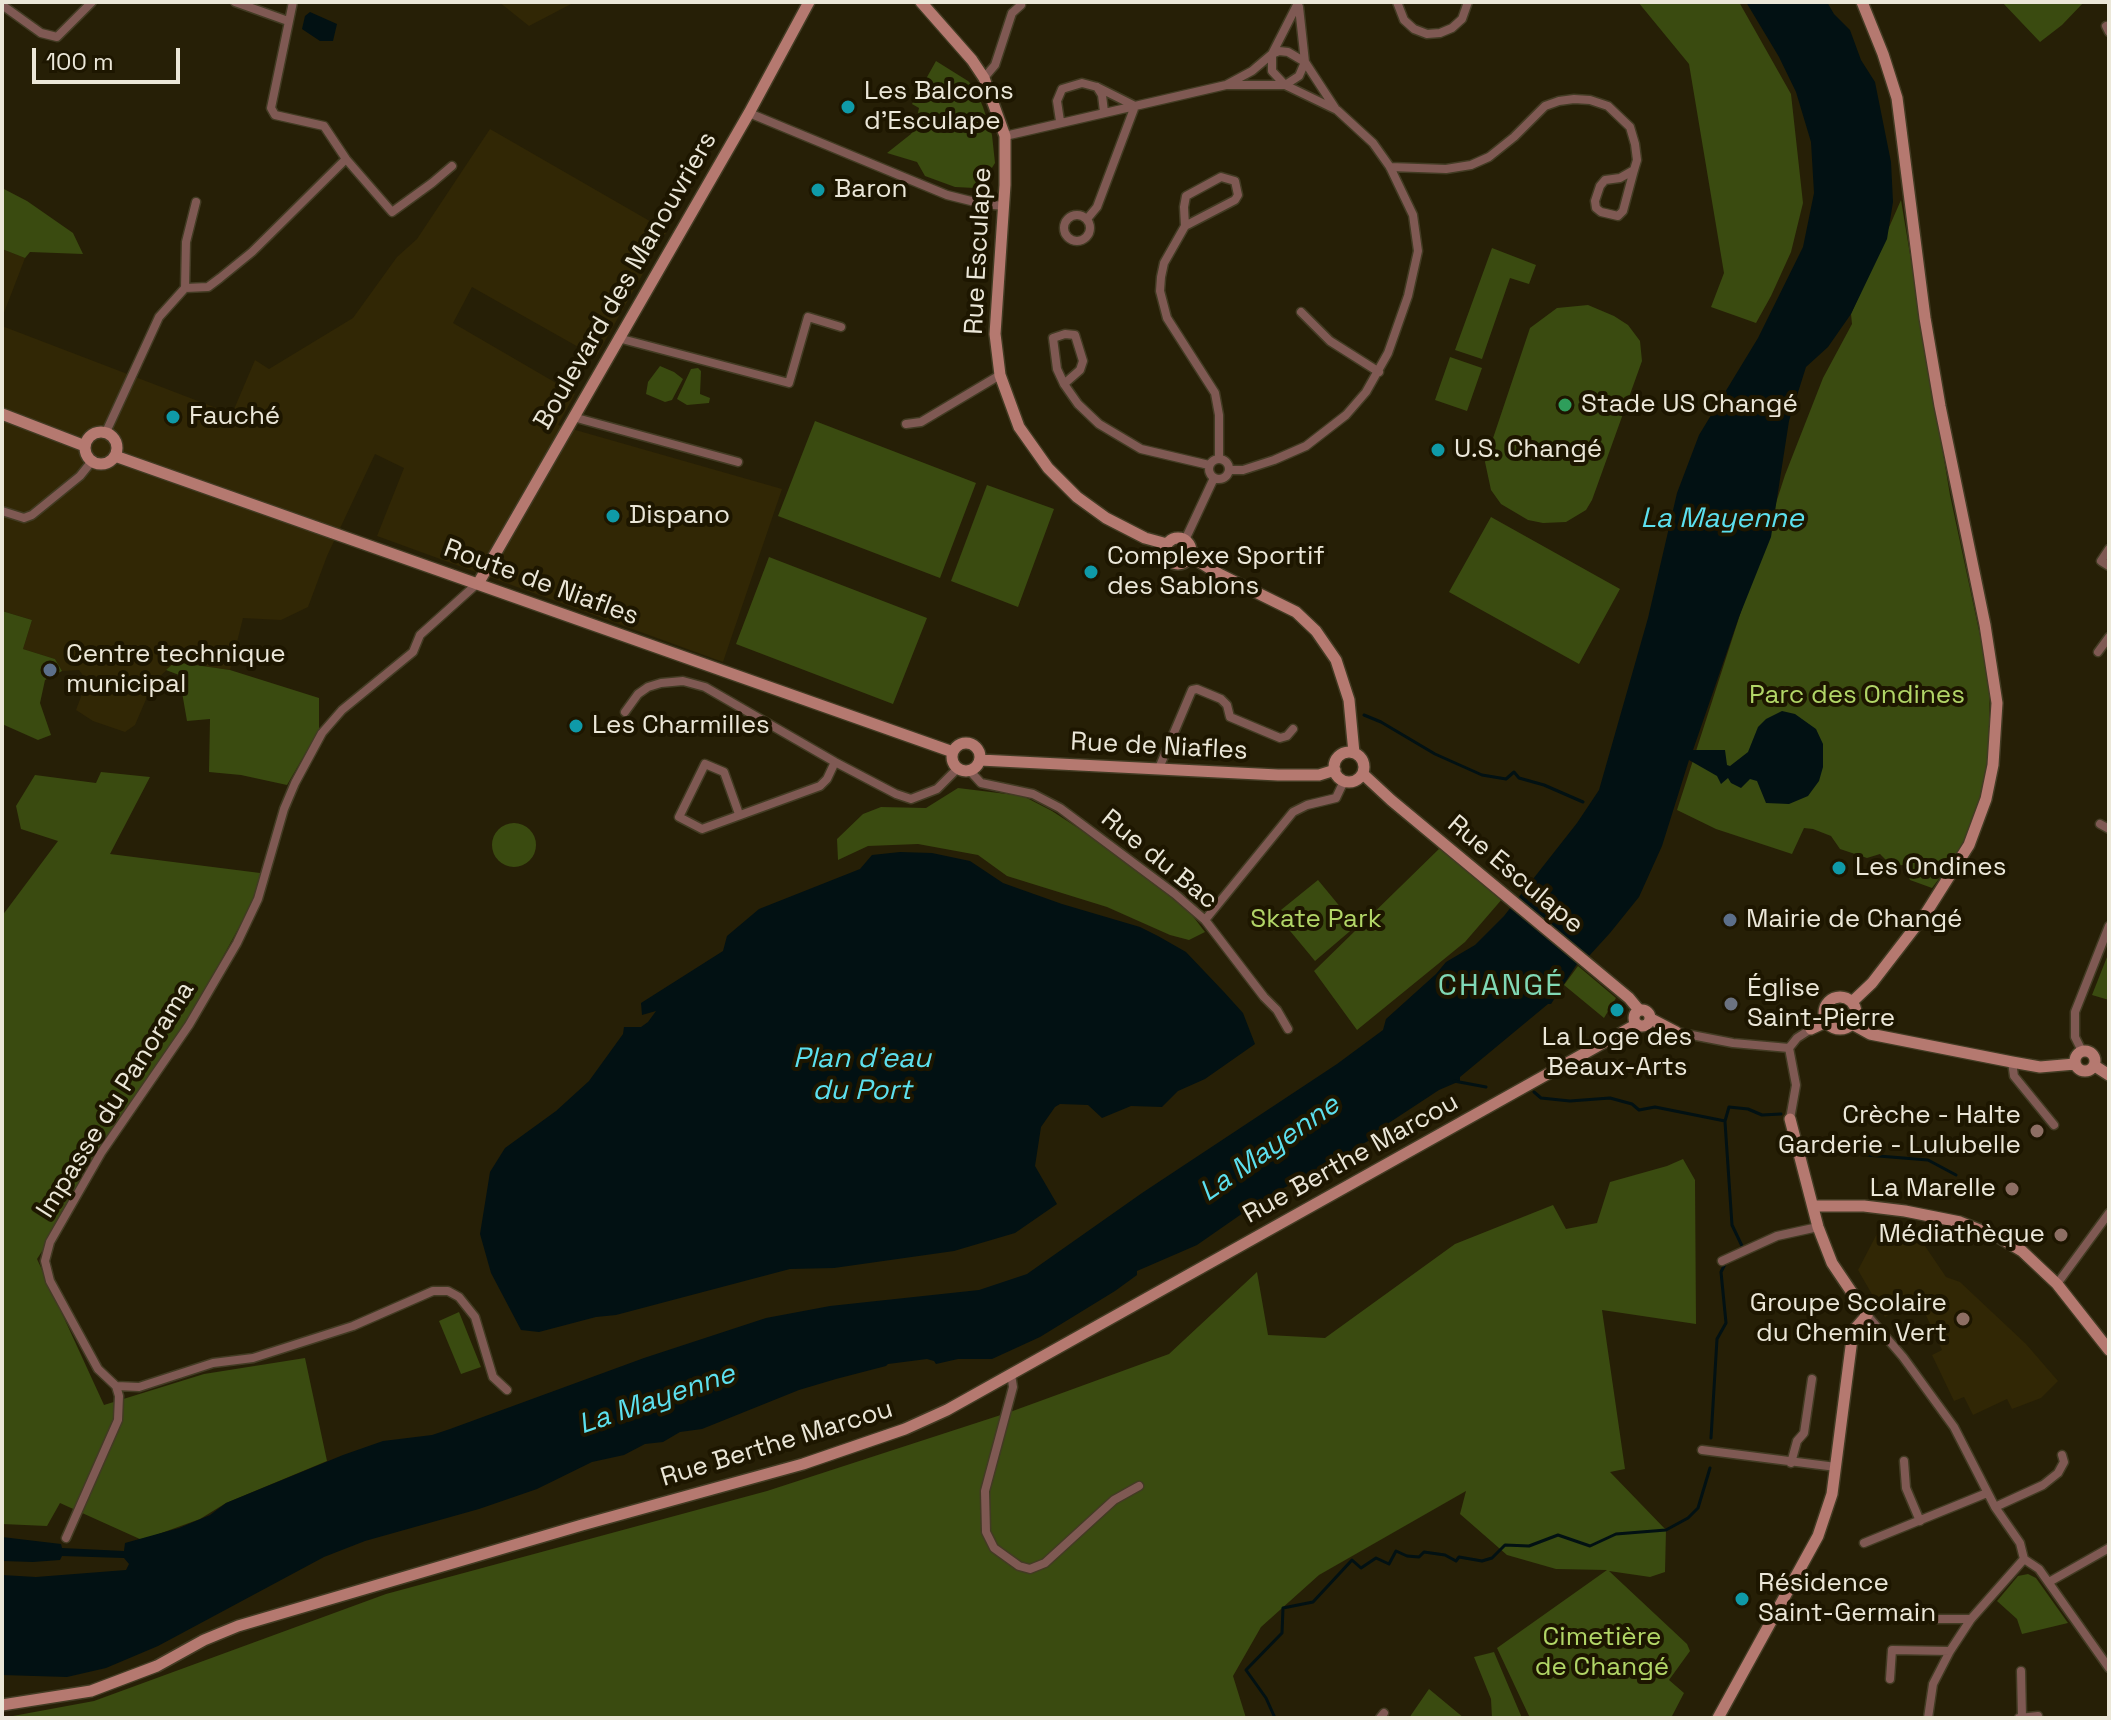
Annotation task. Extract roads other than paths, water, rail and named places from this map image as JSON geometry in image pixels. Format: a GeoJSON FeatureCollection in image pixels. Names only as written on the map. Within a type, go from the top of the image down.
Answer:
{"type":"FeatureCollection","features":[{"type":"Feature","properties":{"kind":"street"},"geometry":{"type":"LineString","coordinates":[[2,5],[41,33],[57,37],[92,2]]}},
{"type":"Feature","properties":{"kind":"street"},"geometry":{"type":"LineString","coordinates":[[235,2],[288,21]]}},
{"type":"Feature","properties":{"kind":"street"},"geometry":{"type":"LineString","coordinates":[[293,2],[271,108],[275,115],[324,126],[346,159],[392,212],[452,166]]}},
{"type":"Feature","properties":{"kind":"street","name":"Boulevard des Manouvriers"},"geometry":{"type":"LineString","coordinates":[[479,582],[749,113],[809,2]]}},
{"type":"Feature","properties":{"kind":"street","name":"Rue Esculape"},"geometry":{"type":"LineString","coordinates":[[921,2],[984,78],[1005,136],[1004,206],[995,334],[1000,375],[1019,427],[1048,468],[1077,497],[1106,518],[1145,538],[1167,544]]}},
{"type":"Feature","properties":{"kind":"street"},"geometry":{"type":"LineString","coordinates":[[1226,85],[1252,71],[1272,54],[1298,2]]}},
{"type":"Feature","properties":{"kind":"street"},"geometry":{"type":"LineString","coordinates":[[1005,136],[1226,85],[1285,85],[1299,76],[1305,62],[1298,2]]}},
{"type":"Feature","properties":{"kind":"street"},"geometry":{"type":"LineString","coordinates":[[1397,2],[1404,20],[1414,29],[1427,34],[1452,28],[1462,19],[1468,2]]}},
{"type":"Feature","properties":{"kind":"street"},"geometry":{"type":"LineString","coordinates":[[1852,1002],[1872,983],[1926,913],[1969,845],[1986,799],[1993,765],[1997,703],[1985,625],[1925,318],[1897,98],[1862,2]]}},
{"type":"Feature","properties":{"kind":"street"},"geometry":{"type":"LineString","coordinates":[[984,78],[995,65],[1012,13],[1021,5]]}},
{"type":"Feature","properties":{"kind":"street"},"geometry":{"type":"LineString","coordinates":[[1229,470],[1243,470],[1306,446],[1346,415],[1366,392],[1379,372],[1408,296],[1418,251],[1413,215],[1390,167],[1373,143],[1337,110],[1305,62],[1288,52],[1272,54]]}},
{"type":"Feature","properties":{"kind":"street"},"geometry":{"type":"LineString","coordinates":[[1272,54],[1272,71],[1285,85],[1337,110]]}},
{"type":"Feature","properties":{"kind":"street"},"geometry":{"type":"LineString","coordinates":[[1060,121],[1057,101],[1062,89],[1082,83],[1135,106]]}},
{"type":"Feature","properties":{"kind":"street"},"geometry":{"type":"LineString","coordinates":[[1097,87],[1102,95],[1104,112]]}},
{"type":"Feature","properties":{"kind":"street"},"geometry":{"type":"LineString","coordinates":[[1390,167],[1446,169],[1471,165],[1489,157],[1545,106],[1574,99],[1608,106],[1630,127],[1635,144],[1637,160],[1623,211],[1618,216],[1596,208],[1595,201],[1605,180],[1620,178],[1634,170]]}},
{"type":"Feature","properties":{"kind":"street"},"geometry":{"type":"LineString","coordinates":[[1087,219],[1097,207],[1135,106]]}},
{"type":"Feature","properties":{"kind":"street"},"geometry":{"type":"LineString","coordinates":[[749,113],[947,195],[1004,206]]}},
{"type":"Feature","properties":{"kind":"street"},"geometry":{"type":"LineString","coordinates":[[185,288],[208,287],[220,278],[252,252],[346,159]]}},
{"type":"Feature","properties":{"kind":"street"},"geometry":{"type":"LineString","coordinates":[[1185,226],[1235,200],[1238,195],[1235,181],[1221,177],[1186,196],[1185,226],[1164,263],[1160,291],[1167,318],[1215,393],[1219,415],[1219,459]]}},
{"type":"Feature","properties":{"kind":"street"},"geometry":{"type":"LineString","coordinates":[[106,432],[159,317],[185,288],[186,242],[196,202]]}},
{"type":"Feature","properties":{"kind":"street"},"geometry":{"type":"LineString","coordinates":[[1301,312],[1330,341],[1379,372]]}},
{"type":"Feature","properties":{"kind":"street"},"geometry":{"type":"LineString","coordinates":[[618,338],[789,383],[808,317],[841,327]]}},
{"type":"Feature","properties":{"kind":"street"},"geometry":{"type":"LineString","coordinates":[[1064,384],[1080,370],[1083,361],[1075,335],[1053,338],[1057,369],[1064,384],[1078,404],[1099,424],[1141,449],[1209,465],[1219,459],[1225,461],[1229,470]]}},
{"type":"Feature","properties":{"kind":"street"},"geometry":{"type":"LineString","coordinates":[[906,424],[921,422],[1000,375]]}},
{"type":"Feature","properties":{"kind":"street"},"geometry":{"type":"LineString","coordinates":[[2,414],[85,446]]}},
{"type":"Feature","properties":{"kind":"street"},"geometry":{"type":"LineString","coordinates":[[573,417],[738,462]]}},
{"type":"Feature","properties":{"kind":"street"},"geometry":{"type":"LineString","coordinates":[[106,432],[116,441],[115,456],[102,464],[92,461],[86,454],[85,446],[92,434],[106,432]]}},
{"type":"Feature","properties":{"kind":"street","name":"Route de Niafles"},"geometry":{"type":"LineString","coordinates":[[115,456],[479,582],[953,752]]}},
{"type":"Feature","properties":{"kind":"street"},"geometry":{"type":"LineString","coordinates":[[2,511],[24,518],[32,515],[80,476],[92,461]]}},
{"type":"Feature","properties":{"kind":"street"},"geometry":{"type":"LineString","coordinates":[[1209,465],[1214,478],[1224,478],[1229,470]]}},
{"type":"Feature","properties":{"kind":"street"},"geometry":{"type":"LineString","coordinates":[[1185,540],[1214,478]]}},
{"type":"Feature","properties":{"kind":"street"},"geometry":{"type":"LineString","coordinates":[[1177,538],[1185,540],[1190,547],[1190,556],[1181,564],[1173,563],[1165,553],[1167,544],[1177,538]]}},
{"type":"Feature","properties":{"kind":"street"},"geometry":{"type":"LineString","coordinates":[[2109,549],[2101,561],[2109,566]]}},
{"type":"Feature","properties":{"kind":"street"},"geometry":{"type":"LineString","coordinates":[[1190,556],[1296,612],[1316,631],[1336,660],[1349,700],[1354,753],[1363,761],[1363,774],[1357,780],[1344,781]]}},
{"type":"Feature","properties":{"kind":"street","name":"Impasse du Panorama"},"geometry":{"type":"LineString","coordinates":[[116,1386],[98,1369],[50,1281],[45,1261],[50,1242],[101,1153],[189,1025],[237,943],[258,899],[284,809],[322,733],[342,710],[413,652],[420,635],[479,582]]}},
{"type":"Feature","properties":{"kind":"street"},"geometry":{"type":"LineString","coordinates":[[2098,652],[2109,637]]}},
{"type":"Feature","properties":{"kind":"street"},"geometry":{"type":"LineString","coordinates":[[625,712],[638,694],[648,687],[683,681],[705,687],[835,762],[911,799],[937,789],[957,769]]}},
{"type":"Feature","properties":{"kind":"street"},"geometry":{"type":"LineString","coordinates":[[1159,768],[1192,690],[1197,689],[1221,699],[1227,705],[1230,717],[1266,733],[1280,738],[1293,729]]}},
{"type":"Feature","properties":{"kind":"street"},"geometry":{"type":"LineString","coordinates":[[972,744],[979,751],[980,760],[977,767],[970,771],[957,769],[952,761],[953,752],[959,745],[972,744]]}},
{"type":"Feature","properties":{"kind":"street"},"geometry":{"type":"LineString","coordinates":[[1344,781],[1335,770],[1340,756],[1354,753]]}},
{"type":"Feature","properties":{"kind":"street","name":"Rue de Niafles"},"geometry":{"type":"LineString","coordinates":[[980,760],[1317,775],[1335,770]]}},
{"type":"Feature","properties":{"kind":"street"},"geometry":{"type":"LineString","coordinates":[[739,814],[724,772],[705,764],[679,817],[702,829],[820,786],[835,762]]}},
{"type":"Feature","properties":{"kind":"street","name":"Rue du Bac"},"geometry":{"type":"LineString","coordinates":[[970,771],[981,783],[1033,794],[1060,808],[1138,864],[1205,920],[1277,1010],[1288,1029]]}},
{"type":"Feature","properties":{"kind":"street","name":"Rue Esculape"},"geometry":{"type":"LineString","coordinates":[[1363,774],[1629,998],[1639,1010]]}},
{"type":"Feature","properties":{"kind":"street"},"geometry":{"type":"LineString","coordinates":[[1205,920],[1293,812],[1336,798],[1344,781]]}},
{"type":"Feature","properties":{"kind":"street"},"geometry":{"type":"LineString","coordinates":[[2100,824],[2109,829]]}},
{"type":"Feature","properties":{"kind":"street"},"geometry":{"type":"LineString","coordinates":[[2082,1051],[2075,1037],[2075,1012],[2109,926]]}},
{"type":"Feature","properties":{"kind":"street"},"geometry":{"type":"LineString","coordinates":[[1826,1022],[1824,1011],[1828,1002],[1843,997],[1852,1002],[1856,1011],[1852,1024]]}},
{"type":"Feature","properties":{"kind":"street"},"geometry":{"type":"LineString","coordinates":[[1651,1019],[1644,1026],[1637,1024],[1634,1017],[1639,1010],[1648,1012],[1651,1019],[1676,1032],[1733,1043],[1789,1048]]}},
{"type":"Feature","properties":{"kind":"street"},"geometry":{"type":"LineString","coordinates":[[1826,1022],[1839,1029],[1852,1024]]}},
{"type":"Feature","properties":{"kind":"street"},"geometry":{"type":"LineString","coordinates":[[1826,1022],[1797,1038],[1789,1048],[1796,1085],[1790,1119],[1818,1227],[1832,1263],[1867,1315],[1903,1357],[1954,1427],[1987,1493],[2020,1543],[2024,1559],[2039,1569],[2107,1661]]}},
{"type":"Feature","properties":{"kind":"street","name":"Rue Berthe Marcou"},"geometry":{"type":"LineString","coordinates":[[2,1705],[91,1691],[157,1666],[204,1640],[238,1626],[865,1444],[947,1410],[1637,1024]]}},
{"type":"Feature","properties":{"kind":"street"},"geometry":{"type":"LineString","coordinates":[[1852,1024],[1870,1034],[2012,1062],[2040,1067],[2075,1064]]}},
{"type":"Feature","properties":{"kind":"street"},"geometry":{"type":"LineString","coordinates":[[2075,1064],[2077,1055],[2089,1051],[2094,1056],[2095,1066]]}},
{"type":"Feature","properties":{"kind":"street"},"geometry":{"type":"LineString","coordinates":[[2012,1062],[2014,1076],[2054,1125]]}},
{"type":"Feature","properties":{"kind":"street"},"geometry":{"type":"LineString","coordinates":[[2075,1064],[2086,1071],[2095,1066]]}},
{"type":"Feature","properties":{"kind":"street"},"geometry":{"type":"LineString","coordinates":[[2095,1066],[2109,1075]]}},
{"type":"Feature","properties":{"kind":"street"},"geometry":{"type":"LineString","coordinates":[[1814,1206],[1864,1206],[1960,1222],[2000,1238],[2022,1251],[2057,1284],[2109,1350]]}},
{"type":"Feature","properties":{"kind":"street"},"geometry":{"type":"LineString","coordinates":[[2057,1284],[2109,1213]]}},
{"type":"Feature","properties":{"kind":"street"},"geometry":{"type":"LineString","coordinates":[[1722,1261],[1777,1236],[1818,1227]]}},
{"type":"Feature","properties":{"kind":"street"},"geometry":{"type":"LineString","coordinates":[[66,1538],[118,1420],[119,1396],[116,1386],[139,1387],[213,1363],[253,1358],[353,1326],[433,1291],[448,1291],[459,1297],[475,1317],[493,1377],[507,1390]]}},
{"type":"Feature","properties":{"kind":"street"},"geometry":{"type":"LineString","coordinates":[[1718,1718],[1818,1536],[1832,1494],[1853,1331],[1867,1315]]}},
{"type":"Feature","properties":{"kind":"street"},"geometry":{"type":"LineString","coordinates":[[1011,1374],[1013,1387],[985,1491],[986,1532],[994,1548],[1019,1566],[1030,1569],[1045,1563],[1114,1500],[1139,1486]]}},
{"type":"Feature","properties":{"kind":"street"},"geometry":{"type":"LineString","coordinates":[[1791,1463],[1797,1441],[1804,1433],[1812,1379]]}},
{"type":"Feature","properties":{"kind":"street"},"geometry":{"type":"LineString","coordinates":[[1702,1450],[1836,1467]]}},
{"type":"Feature","properties":{"kind":"street"},"geometry":{"type":"LineString","coordinates":[[1995,1507],[2043,1485],[2058,1473],[2064,1462],[2062,1455]]}},
{"type":"Feature","properties":{"kind":"street"},"geometry":{"type":"LineString","coordinates":[[1904,1461],[1906,1488],[1920,1521]]}},
{"type":"Feature","properties":{"kind":"street"},"geometry":{"type":"LineString","coordinates":[[1864,1543],[1987,1493]]}},
{"type":"Feature","properties":{"kind":"street"},"geometry":{"type":"LineString","coordinates":[[2049,1582],[2109,1548]]}},
{"type":"Feature","properties":{"kind":"street"},"geometry":{"type":"LineString","coordinates":[[1928,1718],[1933,1684],[1950,1651],[1971,1619],[2024,1559]]}},
{"type":"Feature","properties":{"kind":"street"},"geometry":{"type":"LineString","coordinates":[[1933,1619],[1971,1619]]}},
{"type":"Feature","properties":{"kind":"street"},"geometry":{"type":"LineString","coordinates":[[1890,1679],[1892,1650],[1950,1651]]}},
{"type":"Feature","properties":{"kind":"street"},"geometry":{"type":"LineString","coordinates":[[2021,1671],[2020,1718],[2038,1716]]}},
{"type":"Feature","properties":{"kind":"water","name":"La Mayenne"},"geometry":{"type":"Polygon","coordinates":[[[1746,2],[1827,2],[1850,30],[1861,60],[1875,82],[1891,162],[1893,202],[1887,239],[1851,314],[1828,347],[1806,367],[1789,421],[1771,537],[1739,617],[1693,750],[1725,750],[1727,765],[1730,766],[1748,752],[1758,727],[1766,719],[1782,711],[1795,714],[1816,729],[1823,744],[1823,767],[1819,781],[1808,796],[1789,804],[1766,803],[1757,781],[1750,779],[1741,788],[1728,778],[1721,784],[1717,776],[1689,760],[1662,846],[1639,897],[1589,956],[1586,954],[1577,964],[1551,1004],[1460,1077],[1460,1081],[1439,1090],[1369,1136],[1370,1140],[1355,1148],[1355,1152],[1266,1197],[1197,1245],[1137,1271],[1137,1275],[1115,1291],[1040,1337],[992,1359],[958,1359],[936,1364],[927,1359],[888,1364],[799,1390],[702,1429],[680,1432],[663,1442],[645,1444],[624,1455],[592,1462],[537,1489],[365,1541],[324,1557],[158,1646],[106,1668],[67,1677],[2,1675],[2,1575],[36,1577],[126,1570],[129,1564],[124,1558],[62,1556],[60,1560],[2,1561],[2,1537],[61,1544],[62,1548],[124,1551],[125,1543],[179,1528],[210,1515],[226,1503],[343,1455],[383,1441],[432,1435],[644,1358],[766,1318],[830,1306],[979,1290],[1027,1274],[1142,1193],[1337,1064],[1383,1030],[1386,1019],[1446,962],[1475,945],[1504,916],[1599,790],[1648,618],[1677,493],[1699,435],[1758,338],[1803,247],[1814,193],[1811,142],[1796,92],[1746,2]]]}},
{"type":"Feature","properties":{"kind":"water"},"geometry":{"type":"Polygon","coordinates":[[[310,12],[337,24],[333,41],[320,41],[302,29],[305,16],[310,12]]]}},
{"type":"Feature","properties":{"kind":"water","name":"Plan d'eau du Port"},"geometry":{"type":"Polygon","coordinates":[[[932,853],[970,861],[1003,883],[1140,927],[1158,936],[1186,952],[1243,1013],[1255,1044],[1205,1079],[1178,1091],[1162,1107],[1131,1106],[1102,1118],[1088,1105],[1060,1104],[1055,1107],[1041,1127],[1035,1166],[1057,1204],[1015,1233],[954,1251],[834,1268],[790,1269],[616,1315],[539,1332],[521,1330],[491,1273],[480,1234],[490,1172],[505,1148],[556,1111],[589,1081],[623,1034],[624,1027],[641,1027],[648,1022],[656,1011],[642,1015],[641,1003],[723,951],[727,936],[759,909],[860,869],[872,855],[932,853]]]}},
{"type":"Feature","properties":{"kind":"waterway"},"geometry":{"type":"LineString","coordinates":[[1364,715],[1435,754],[1482,775],[1506,779],[1514,772],[1519,778],[1583,802]]}},
{"type":"Feature","properties":{"kind":"waterway"},"geometry":{"type":"LineString","coordinates":[[1454,1081],[1486,1087]]}},
{"type":"Feature","properties":{"kind":"waterway"},"geometry":{"type":"LineString","coordinates":[[1534,1092],[1541,1098],[1570,1101],[1610,1098],[1632,1104],[1639,1110],[1655,1107],[1725,1121],[1729,1107],[1748,1109],[1762,1115],[1781,1114]]}},
{"type":"Feature","properties":{"kind":"waterway"},"geometry":{"type":"LineString","coordinates":[[1725,1122],[1732,1225],[1743,1248]]}},
{"type":"Feature","properties":{"kind":"waterway"},"geometry":{"type":"LineString","coordinates":[[1866,1155],[1928,1160],[1956,1175]]}},
{"type":"Feature","properties":{"kind":"waterway"},"geometry":{"type":"LineString","coordinates":[[1711,1438],[1717,1339],[1726,1323],[1721,1272],[1726,1262]]}},
{"type":"Feature","properties":{"kind":"waterway"},"geometry":{"type":"LineString","coordinates":[[1275,1718],[1266,1698],[1246,1670],[1282,1633],[1283,1608],[1313,1602],[1352,1560],[1361,1568],[1376,1558],[1389,1564],[1396,1551],[1407,1556],[1419,1557],[1424,1552],[1445,1555],[1456,1561],[1459,1557],[1482,1561],[1492,1558],[1505,1545],[1529,1546],[1558,1535],[1590,1546],[1616,1534],[1666,1530],[1688,1518],[1698,1508],[1710,1468]]}},
{"type":"Feature","properties":{"kind":"place","name":"Les Balcons d'Esculape"},"geometry":{"type":"Point","coordinates":[848,107]}},
{"type":"Feature","properties":{"kind":"place","name":"Baron"},"geometry":{"type":"Point","coordinates":[818,190]}},
{"type":"Feature","properties":{"kind":"place","name":"Stade US Changé"},"geometry":{"type":"Point","coordinates":[1565,405]}},
{"type":"Feature","properties":{"kind":"place","name":"Fauché"},"geometry":{"type":"Point","coordinates":[173,417]}},
{"type":"Feature","properties":{"kind":"place","name":"U.S. Changé"},"geometry":{"type":"Point","coordinates":[1438,450]}},
{"type":"Feature","properties":{"kind":"place","name":"Dispano"},"geometry":{"type":"Point","coordinates":[613,516]}},
{"type":"Feature","properties":{"kind":"place","name":"Complexe Sportif des Sablons"},"geometry":{"type":"Point","coordinates":[1091,572]}},
{"type":"Feature","properties":{"kind":"place","name":"Centre technique municipal"},"geometry":{"type":"Point","coordinates":[50,670]}},
{"type":"Feature","properties":{"kind":"place","name":"Les Charmilles"},"geometry":{"type":"Point","coordinates":[576,726]}},
{"type":"Feature","properties":{"kind":"place","name":"Les Ondines"},"geometry":{"type":"Point","coordinates":[1839,868]}},
{"type":"Feature","properties":{"kind":"place","name":"Mairie de Changé"},"geometry":{"type":"Point","coordinates":[1730,920]}},
{"type":"Feature","properties":{"kind":"place","name":"Église Saint-Pierre"},"geometry":{"type":"Point","coordinates":[1731,1004]}},
{"type":"Feature","properties":{"kind":"place","name":"La Loge des Beaux-Arts"},"geometry":{"type":"Point","coordinates":[1617,1010]}},
{"type":"Feature","properties":{"kind":"place","name":"Crèche - Halte Garderie - Lulubelle"},"geometry":{"type":"Point","coordinates":[2037,1131]}},
{"type":"Feature","properties":{"kind":"place","name":"La Marelle"},"geometry":{"type":"Point","coordinates":[2012,1189]}},
{"type":"Feature","properties":{"kind":"place","name":"Médiathèque"},"geometry":{"type":"Point","coordinates":[2061,1235]}},
{"type":"Feature","properties":{"kind":"place","name":"Groupe Scolaire du Chemin Vert"},"geometry":{"type":"Point","coordinates":[1963,1319]}},
{"type":"Feature","properties":{"kind":"place","name":"Résidence Saint-Germain"},"geometry":{"type":"Point","coordinates":[1742,1599]}},
{"type":"Feature","properties":{"kind":"district","name":"CHANGÉ"},"geometry":{"type":"Point","coordinates":[1501,987]}},
{"type":"Feature","properties":{"kind":"park label","name":"Parc des Ondines"},"geometry":{"type":"Point","coordinates":[1857,696]}},
{"type":"Feature","properties":{"kind":"park label","name":"Skate Park"},"geometry":{"type":"Point","coordinates":[1316,920]}},
{"type":"Feature","properties":{"kind":"park label","name":"Cimetière de Changé"},"geometry":{"type":"Point","coordinates":[1602,1653]}}]}
